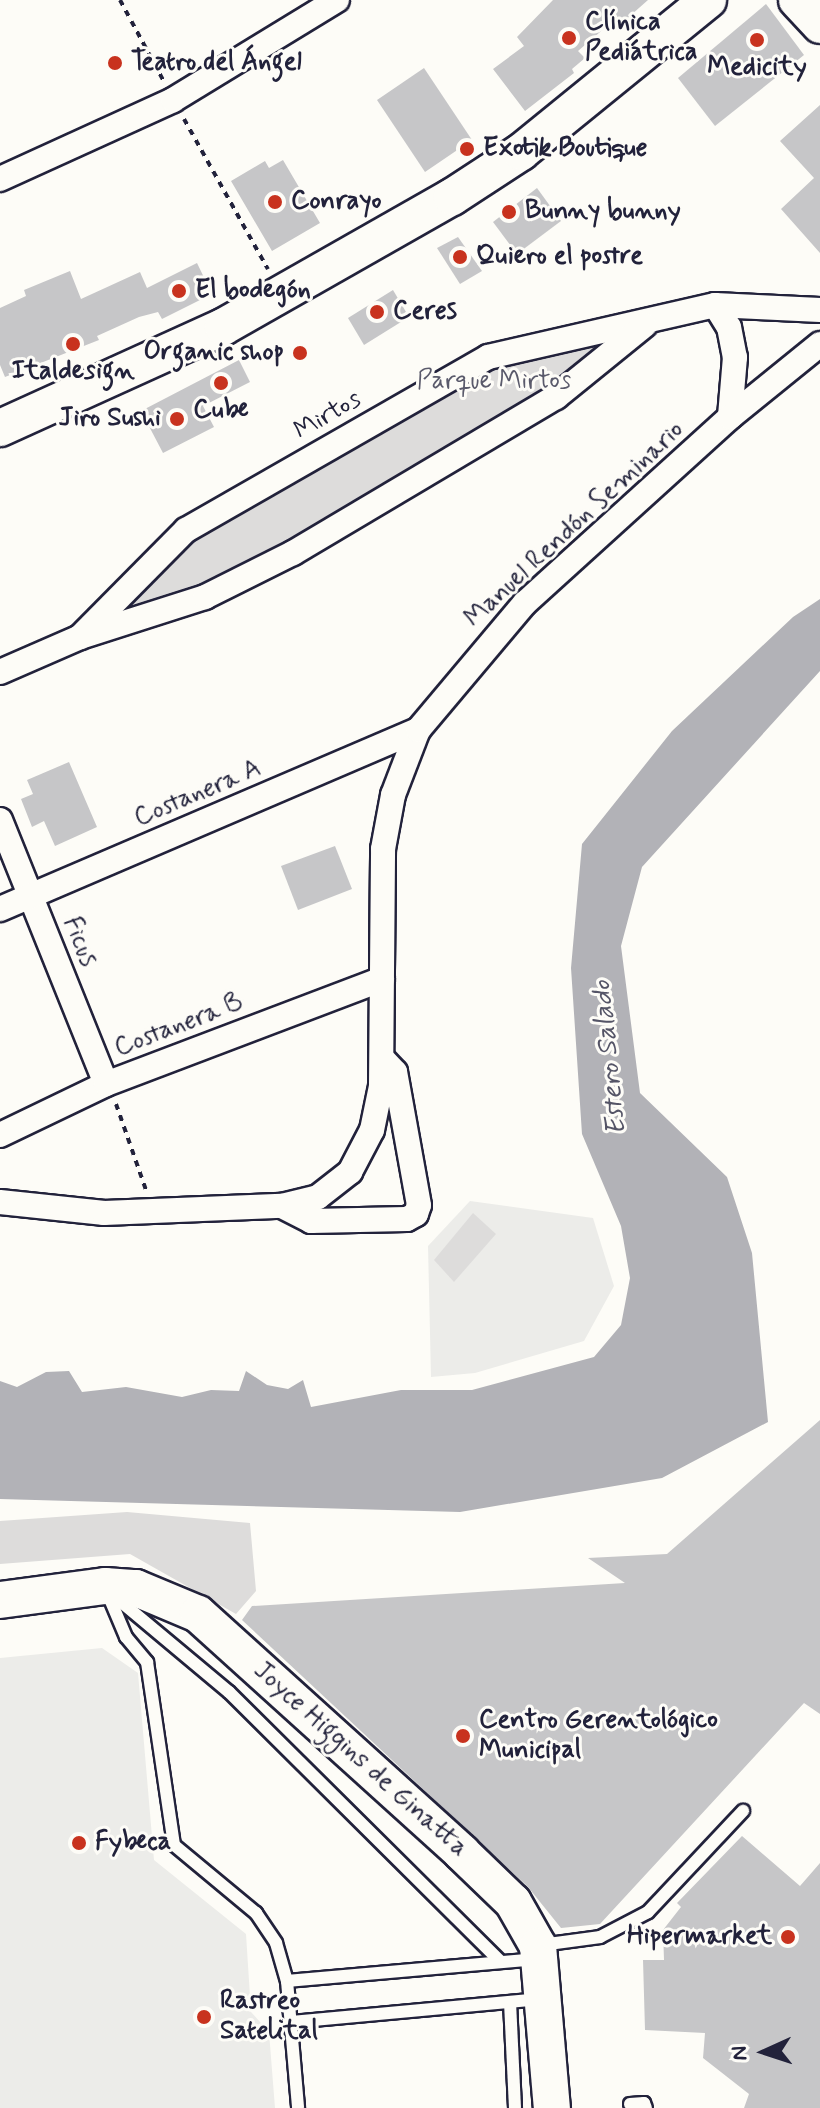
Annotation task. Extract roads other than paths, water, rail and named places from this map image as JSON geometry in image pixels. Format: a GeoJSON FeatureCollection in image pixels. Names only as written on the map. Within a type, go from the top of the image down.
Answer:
{"type":"FeatureCollection","features":[{"type":"Feature","properties":{"kind":"street"},"geometry":{"type":"LineString","coordinates":[[0,179],[173,100],[337,0]]}},
{"type":"Feature","properties":{"kind":"street"},"geometry":{"type":"LineString","coordinates":[[0,428],[283,295],[521,152],[708,0]]}},
{"type":"Feature","properties":{"kind":"street"},"geometry":{"type":"LineString","coordinates":[[797,0],[820,25]]}},
{"type":"Feature","properties":{"kind":"street"},"geometry":{"type":"LineString","coordinates":[[715,305],[729,327],[735,357],[730,417]]}},
{"type":"Feature","properties":{"kind":"street","name":"Mirtos"},"geometry":{"type":"LineString","coordinates":[[80,637],[186,530],[488,357],[715,305],[820,310]]}},
{"type":"Feature","properties":{"kind":"street","name":"Mirtos"},"geometry":{"type":"LineString","coordinates":[[0,672],[80,637],[205,597],[293,553],[565,391],[647,323]]}},
{"type":"Feature","properties":{"kind":"street","name":"Manuel Rendón Seminario"},"geometry":{"type":"LineString","coordinates":[[0,1202],[94,1212],[282,1206],[327,1192],[360,1159],[376,1113],[383,1059],[383,849],[393,795],[418,730],[525,603],[730,417],[820,344]]}},
{"type":"Feature","properties":{"kind":"street","name":"Costanera A"},"geometry":{"type":"LineString","coordinates":[[0,909],[418,730]]}},
{"type":"Feature","properties":{"kind":"street","name":"Ficus"},"geometry":{"type":"LineString","coordinates":[[0,820],[106,1084]]}},
{"type":"Feature","properties":{"kind":"street","name":"Costanera B"},"geometry":{"type":"LineString","coordinates":[[0,1135],[106,1084],[382,979]]}},
{"type":"Feature","properties":{"kind":"street"},"geometry":{"type":"LineString","coordinates":[[282,1206],[311,1221],[407,1219],[416,1214],[419,1205],[395,1072],[383,1059]]}},
{"type":"Feature","properties":{"kind":"street","name":"Joyce Higgins de Ginatta"},"geometry":{"type":"LineString","coordinates":[[0,1600],[105,1586],[136,1588],[198,1614],[492,1882],[513,1902],[539,1952],[546,1998],[552,2108]]}},
{"type":"Feature","properties":{"kind":"lane"},"geometry":{"type":"LineString","coordinates":[[105,1586],[229,1692],[501,1962]]}},
{"type":"Feature","properties":{"kind":"lane"},"geometry":{"type":"LineString","coordinates":[[105,1586],[126,1637],[147,1662],[174,1845],[256,1913],[276,1943],[287,1981],[298,2108]]}},
{"type":"Feature","properties":{"kind":"lane"},"geometry":{"type":"LineString","coordinates":[[287,1981],[501,1962],[600,1937],[648,1912],[743,1811]]}},
{"type":"Feature","properties":{"kind":"lane"},"geometry":{"type":"LineString","coordinates":[[292,2022],[546,1998]]}},
{"type":"Feature","properties":{"kind":"lane"},"geometry":{"type":"LineString","coordinates":[[510,2002],[515,2108]]}},
{"type":"Feature","properties":{"kind":"lane"},"geometry":{"type":"LineString","coordinates":[[630,2104],[645,2106]]}},
{"type":"Feature","properties":{"kind":"water","name":"Estero Salado"},"geometry":{"type":"Polygon","coordinates":[[[820,599],[820,671],[642,867],[621,946],[640,1093],[727,1177],[752,1253],[768,1422],[662,1478],[460,1512],[0,1499],[0,1381],[17,1387],[46,1372],[69,1371],[82,1392],[126,1387],[182,1397],[211,1390],[239,1391],[246,1371],[267,1385],[288,1389],[303,1380],[311,1407],[401,1390],[472,1390],[594,1357],[621,1325],[630,1278],[621,1226],[582,1134],[571,968],[582,844],[672,731],[793,617],[820,599]]]}},
{"type":"Feature","properties":{"kind":"place","name":"Clínica Pediátrica"},"geometry":{"type":"Point","coordinates":[569,38]}},
{"type":"Feature","properties":{"kind":"place","name":"Medicity"},"geometry":{"type":"Point","coordinates":[757,40]}},
{"type":"Feature","properties":{"kind":"place","name":"Teatro del Ángel"},"geometry":{"type":"Point","coordinates":[115,63]}},
{"type":"Feature","properties":{"kind":"place","name":"Exotik Boutique"},"geometry":{"type":"Point","coordinates":[467,149]}},
{"type":"Feature","properties":{"kind":"place","name":"Conrayo"},"geometry":{"type":"Point","coordinates":[275,202]}},
{"type":"Feature","properties":{"kind":"place","name":"Bunny bunny"},"geometry":{"type":"Point","coordinates":[509,212]}},
{"type":"Feature","properties":{"kind":"place","name":"Quiero el postre"},"geometry":{"type":"Point","coordinates":[460,257]}},
{"type":"Feature","properties":{"kind":"place","name":"El bodegón"},"geometry":{"type":"Point","coordinates":[179,291]}},
{"type":"Feature","properties":{"kind":"place","name":"Ceres"},"geometry":{"type":"Point","coordinates":[377,312]}},
{"type":"Feature","properties":{"kind":"place","name":"Italdesign"},"geometry":{"type":"Point","coordinates":[73,344]}},
{"type":"Feature","properties":{"kind":"place","name":"Organic shop"},"geometry":{"type":"Point","coordinates":[300,353]}},
{"type":"Feature","properties":{"kind":"place","name":"Cube"},"geometry":{"type":"Point","coordinates":[221,383]}},
{"type":"Feature","properties":{"kind":"place","name":"Jiro Sushi"},"geometry":{"type":"Point","coordinates":[177,419]}},
{"type":"Feature","properties":{"kind":"place","name":"Centro Gerentológico Municipal"},"geometry":{"type":"Point","coordinates":[463,1736]}},
{"type":"Feature","properties":{"kind":"place","name":"Fybeca"},"geometry":{"type":"Point","coordinates":[79,1843]}},
{"type":"Feature","properties":{"kind":"place","name":"Hipermarket"},"geometry":{"type":"Point","coordinates":[788,1937]}},
{"type":"Feature","properties":{"kind":"place","name":"Rastreo Satelital"},"geometry":{"type":"Point","coordinates":[204,2017]}},
{"type":"Feature","properties":{"kind":"park label","name":"Parque Mirtos"},"geometry":{"type":"Point","coordinates":[494,382]}}]}
